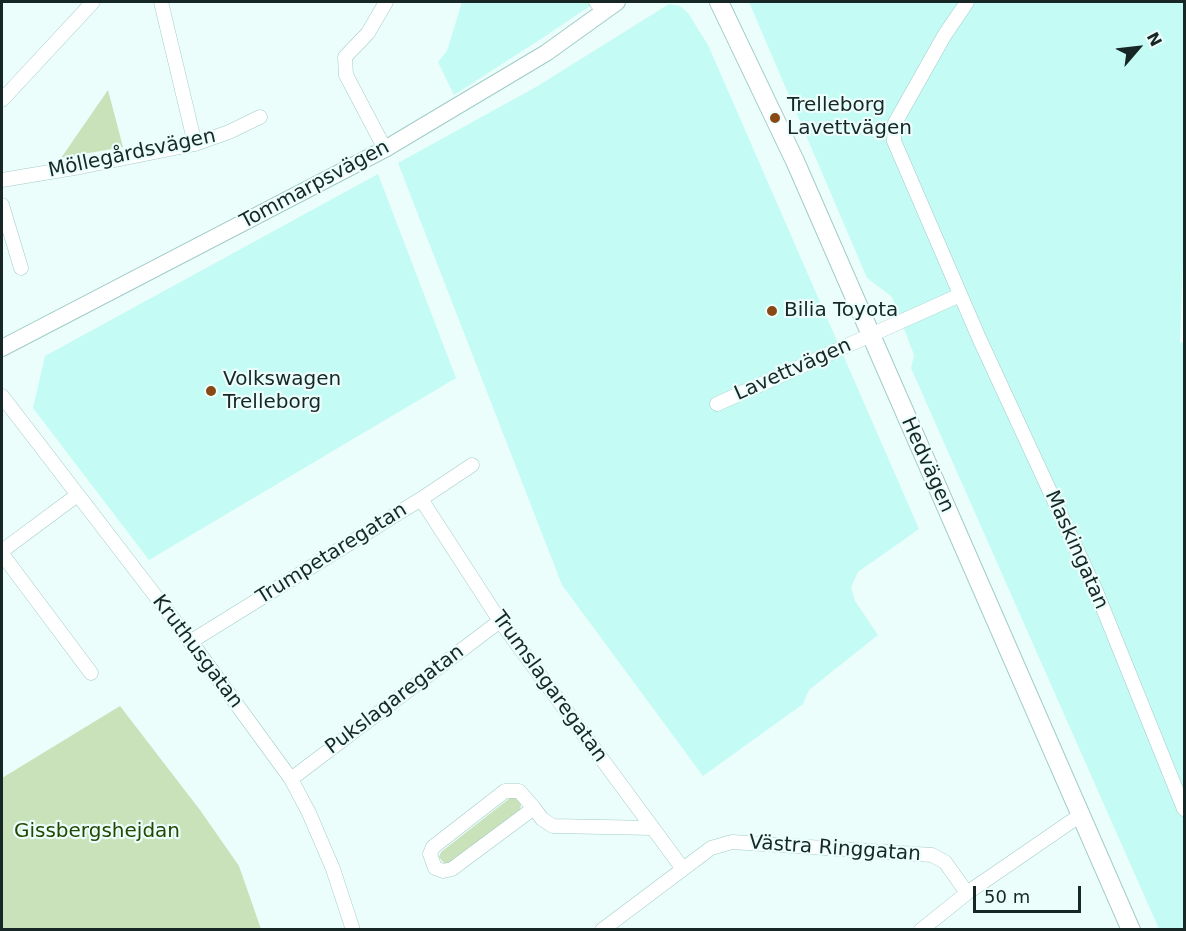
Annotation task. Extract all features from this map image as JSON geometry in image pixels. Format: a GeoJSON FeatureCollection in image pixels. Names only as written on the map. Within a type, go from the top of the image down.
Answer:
{"type":"FeatureCollection","features":[{"type":"Feature","properties":{"kind":"main road","name":"Hedvägen"},"geometry":{"type":"LineString","coordinates":[[719,2],[776,118],[1131,930]]}},
{"type":"Feature","properties":{"kind":"street"},"geometry":{"type":"LineString","coordinates":[[2,100],[93,2]]}},
{"type":"Feature","properties":{"kind":"street"},"geometry":{"type":"LineString","coordinates":[[161,2],[195,144]]}},
{"type":"Feature","properties":{"kind":"street"},"geometry":{"type":"LineString","coordinates":[[385,148],[346,75],[345,57],[368,33],[386,2]]}},
{"type":"Feature","properties":{"kind":"street","name":"Maskingatan"},"geometry":{"type":"LineString","coordinates":[[967,2],[944,36],[895,123],[894,141],[960,295],[1096,591],[1185,809]]}},
{"type":"Feature","properties":{"kind":"street","name":"Tommarpsvägen"},"geometry":{"type":"LineString","coordinates":[[2,348],[385,148],[546,53],[606,5]]}},
{"type":"Feature","properties":{"kind":"street","name":"Möllegårdsvägen"},"geometry":{"type":"LineString","coordinates":[[2,180],[195,144],[229,132],[260,117]]}},
{"type":"Feature","properties":{"kind":"street"},"geometry":{"type":"LineString","coordinates":[[2,205],[21,268]]}},
{"type":"Feature","properties":{"kind":"street"},"geometry":{"type":"LineString","coordinates":[[870,336],[960,295]]}},
{"type":"Feature","properties":{"kind":"street","name":"Lavettvägen"},"geometry":{"type":"LineString","coordinates":[[717,404],[870,336]]}},
{"type":"Feature","properties":{"kind":"street","name":"Kruthusgatan"},"geometry":{"type":"LineString","coordinates":[[2,396],[76,496],[190,642],[291,779],[309,813],[333,869],[353,930]]}},
{"type":"Feature","properties":{"kind":"street","name":"Trumpetaregatan"},"geometry":{"type":"LineString","coordinates":[[190,642],[472,465]]}},
{"type":"Feature","properties":{"kind":"street"},"geometry":{"type":"LineString","coordinates":[[76,496],[2,552],[91,673]]}},
{"type":"Feature","properties":{"kind":"street","name":"Trumslagaregatan"},"geometry":{"type":"LineString","coordinates":[[421,499],[500,621],[683,869]]}},
{"type":"Feature","properties":{"kind":"street","name":"Pukslagaregatan"},"geometry":{"type":"LineString","coordinates":[[291,779],[500,621]]}},
{"type":"Feature","properties":{"kind":"street"},"geometry":{"type":"LineString","coordinates":[[534,808],[452,869],[443,871],[435,868],[430,854],[433,847],[505,791],[519,791],[534,808],[542,819],[554,826],[652,828]]}},
{"type":"Feature","properties":{"kind":"street"},"geometry":{"type":"LineString","coordinates":[[921,930],[967,893],[1082,814]]}},
{"type":"Feature","properties":{"kind":"street","name":"Västra Ringgatan"},"geometry":{"type":"LineString","coordinates":[[683,869],[711,848],[732,842],[932,855],[945,862],[967,893]]}},
{"type":"Feature","properties":{"kind":"street"},"geometry":{"type":"LineString","coordinates":[[602,930],[683,869]]}},
{"type":"Feature","properties":{"kind":"shaded area"},"geometry":{"type":"Polygon","coordinates":[[[462,2],[596,2],[454,95],[438,62],[447,51],[462,2]]]}},
{"type":"Feature","properties":{"kind":"shaded area"},"geometry":{"type":"Polygon","coordinates":[[[749,2],[1184,2],[1184,235],[1180,343],[1184,342],[1184,929],[1159,929],[911,368],[914,355],[892,297],[867,278],[749,2]]]}},
{"type":"Feature","properties":{"kind":"shaded area"},"geometry":{"type":"Polygon","coordinates":[[[669,4],[680,6],[688,13],[708,45],[919,529],[858,572],[851,587],[855,601],[878,635],[809,690],[803,704],[703,776],[562,585],[398,163],[536,87],[669,4]]]}},
{"type":"Feature","properties":{"kind":"shaded area"},"geometry":{"type":"Polygon","coordinates":[[[378,174],[456,378],[149,560],[33,408],[45,356],[378,174]]]}},
{"type":"Feature","properties":{"kind":"green space"},"geometry":{"type":"Polygon","coordinates":[[[108,90],[123,147],[61,158],[108,90]]]}},
{"type":"Feature","properties":{"kind":"green space","name":"Gissbergshejdan"},"geometry":{"type":"Polygon","coordinates":[[[120,706],[200,810],[239,866],[261,929],[2,929],[2,778],[120,706]]]}},
{"type":"Feature","properties":{"kind":"green space"},"geometry":{"type":"Polygon","coordinates":[[[510,798],[517,798],[521,804],[520,811],[449,865],[444,863],[439,857],[441,852],[510,798]]]}},
{"type":"Feature","properties":{"kind":"place","name":"Trelleborg Lavettvägen"},"geometry":{"type":"Point","coordinates":[775,118]}},
{"type":"Feature","properties":{"kind":"place","name":"Bilia Toyota"},"geometry":{"type":"Point","coordinates":[772,311]}},
{"type":"Feature","properties":{"kind":"place","name":"Volkswagen Trelleborg"},"geometry":{"type":"Point","coordinates":[211,391]}}]}
